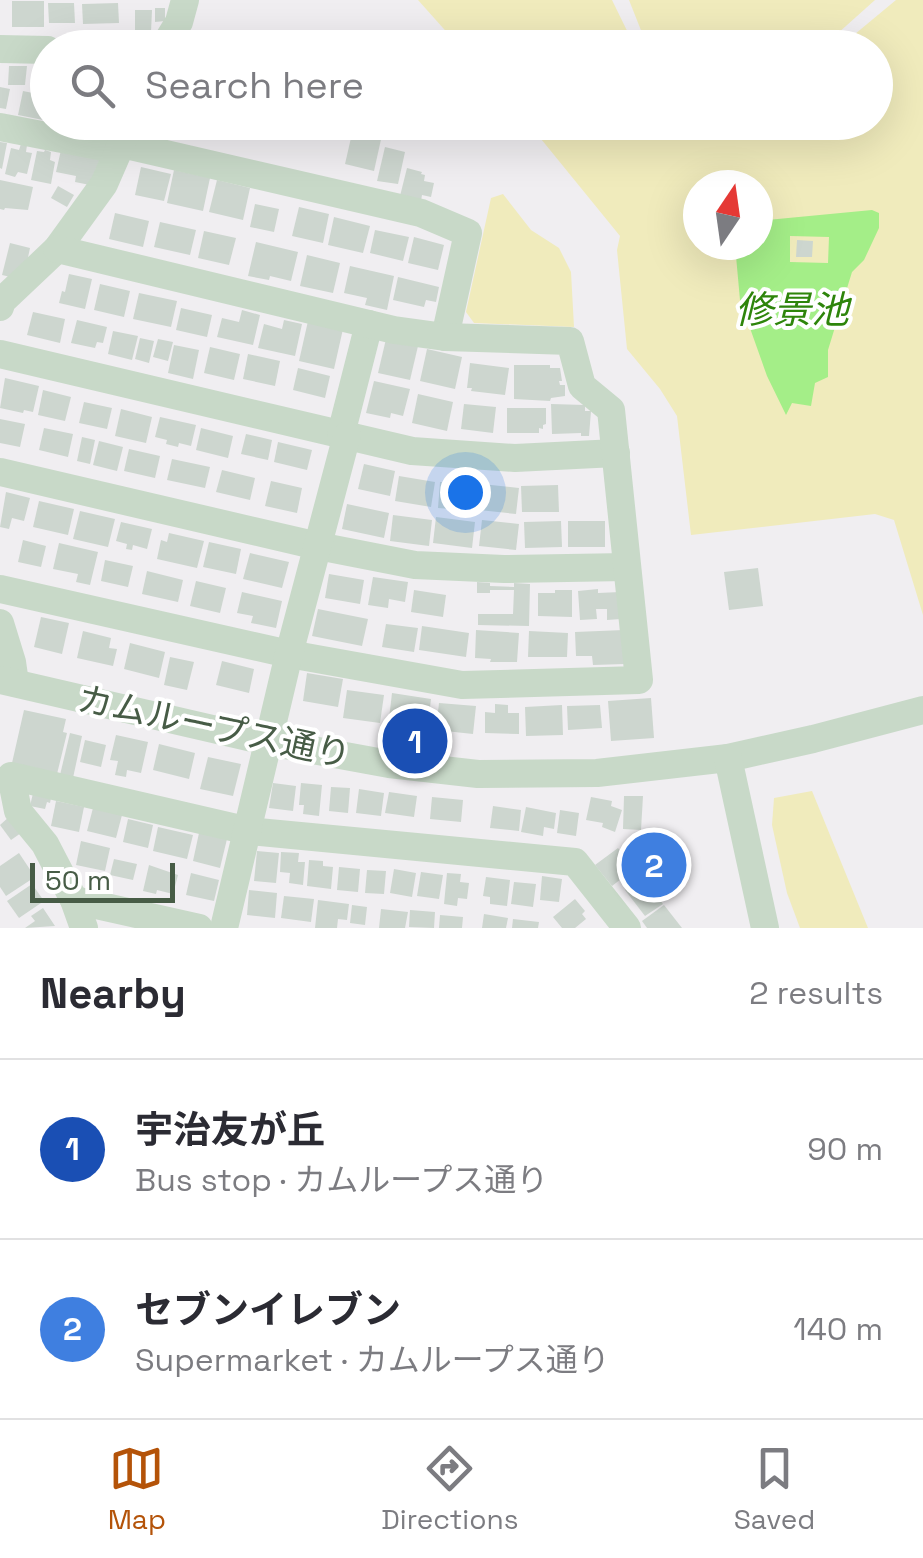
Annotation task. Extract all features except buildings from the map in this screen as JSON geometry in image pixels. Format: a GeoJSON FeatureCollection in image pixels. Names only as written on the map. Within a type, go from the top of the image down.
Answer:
{"type":"FeatureCollection","features":[{"type":"Feature","properties":{"kind":"street"},"geometry":{"type":"LineString","coordinates":[[174,30],[185,0]]}},
{"type":"Feature","properties":{"kind":"street"},"geometry":{"type":"LineString","coordinates":[[0,50],[30,50]]}},
{"type":"Feature","properties":{"kind":"street"},"geometry":{"type":"LineString","coordinates":[[0,127],[30,130]]}},
{"type":"Feature","properties":{"kind":"street"},"geometry":{"type":"LineString","coordinates":[[0,307],[57,250],[104,184],[124,140]]}},
{"type":"Feature","properties":{"kind":"street"},"geometry":{"type":"LineString","coordinates":[[128,140],[422,213],[468,232],[445,337]]}},
{"type":"Feature","properties":{"kind":"street"},"geometry":{"type":"LineString","coordinates":[[0,589],[289,654],[462,685],[638,680],[611,410],[582,386],[570,342],[445,337],[370,324],[57,250]]}},
{"type":"Feature","properties":{"kind":"street"},"geometry":{"type":"LineString","coordinates":[[224,928],[370,324]]}},
{"type":"Feature","properties":{"kind":"street"},"geometry":{"type":"LineString","coordinates":[[0,354],[412,450],[515,458],[616,453]]}},
{"type":"Feature","properties":{"kind":"street"},"geometry":{"type":"LineString","coordinates":[[0,472],[415,565],[504,570],[627,567]]}},
{"type":"Feature","properties":{"kind":"street"},"geometry":{"type":"LineString","coordinates":[[0,623],[12,662],[8,681]]}},
{"type":"Feature","properties":{"kind":"street","name":"カムループス通り"},"geometry":{"type":"LineString","coordinates":[[8,681],[269,742],[389,764],[478,774],[597,773],[728,758],[923,710]]}},
{"type":"Feature","properties":{"kind":"street"},"geometry":{"type":"LineString","coordinates":[[728,758],[765,928]]}},
{"type":"Feature","properties":{"kind":"street"},"geometry":{"type":"LineString","coordinates":[[84,928],[45,844],[18,811],[11,776],[249,831],[576,862],[628,928]]}},
{"type":"Feature","properties":{"kind":"street"},"geometry":{"type":"LineString","coordinates":[[74,900],[198,928]]}},
{"type":"Feature","properties":{"kind":"shaded area"},"geometry":{"type":"Polygon","coordinates":[[[418,0],[612,0],[627,30],[445,30],[418,0]]]}},
{"type":"Feature","properties":{"kind":"shaded area"},"geometry":{"type":"Polygon","coordinates":[[[629,0],[875,0],[841,30],[641,30],[629,0]]]}},
{"type":"Feature","properties":{"kind":"shaded area"},"geometry":{"type":"Polygon","coordinates":[[[896,0],[923,0],[923,615],[894,520],[875,514],[691,535],[677,416],[627,349],[617,250],[620,236],[542,140],[893,140],[893,30],[860,30],[896,0]]]}},
{"type":"Feature","properties":{"kind":"shaded area"},"geometry":{"type":"Polygon","coordinates":[[[503,194],[531,230],[559,248],[571,272],[574,327],[474,323],[466,312],[491,198],[503,194]]]}},
{"type":"Feature","properties":{"kind":"shaded area"},"geometry":{"type":"Polygon","coordinates":[[[812,791],[868,928],[800,928],[787,893],[772,825],[774,798],[812,791]]]}},
{"type":"Feature","properties":{"kind":"water","name":"修景池"},"geometry":{"type":"Polygon","coordinates":[[[872,210],[879,213],[879,228],[864,260],[852,272],[828,350],[828,377],[815,383],[811,406],[792,403],[786,415],[767,376],[740,300],[736,260],[773,260],[773,220],[872,210]],[[790,236],[790,262],[828,263],[829,237],[790,236]]]}},
{"type":"Feature","properties":{"kind":"place","name":"宇治友が丘"},"geometry":{"type":"Point","coordinates":[415,741]}},
{"type":"Feature","properties":{"kind":"place","name":"セブンイレブン"},"geometry":{"type":"Point","coordinates":[654,865]}}]}
